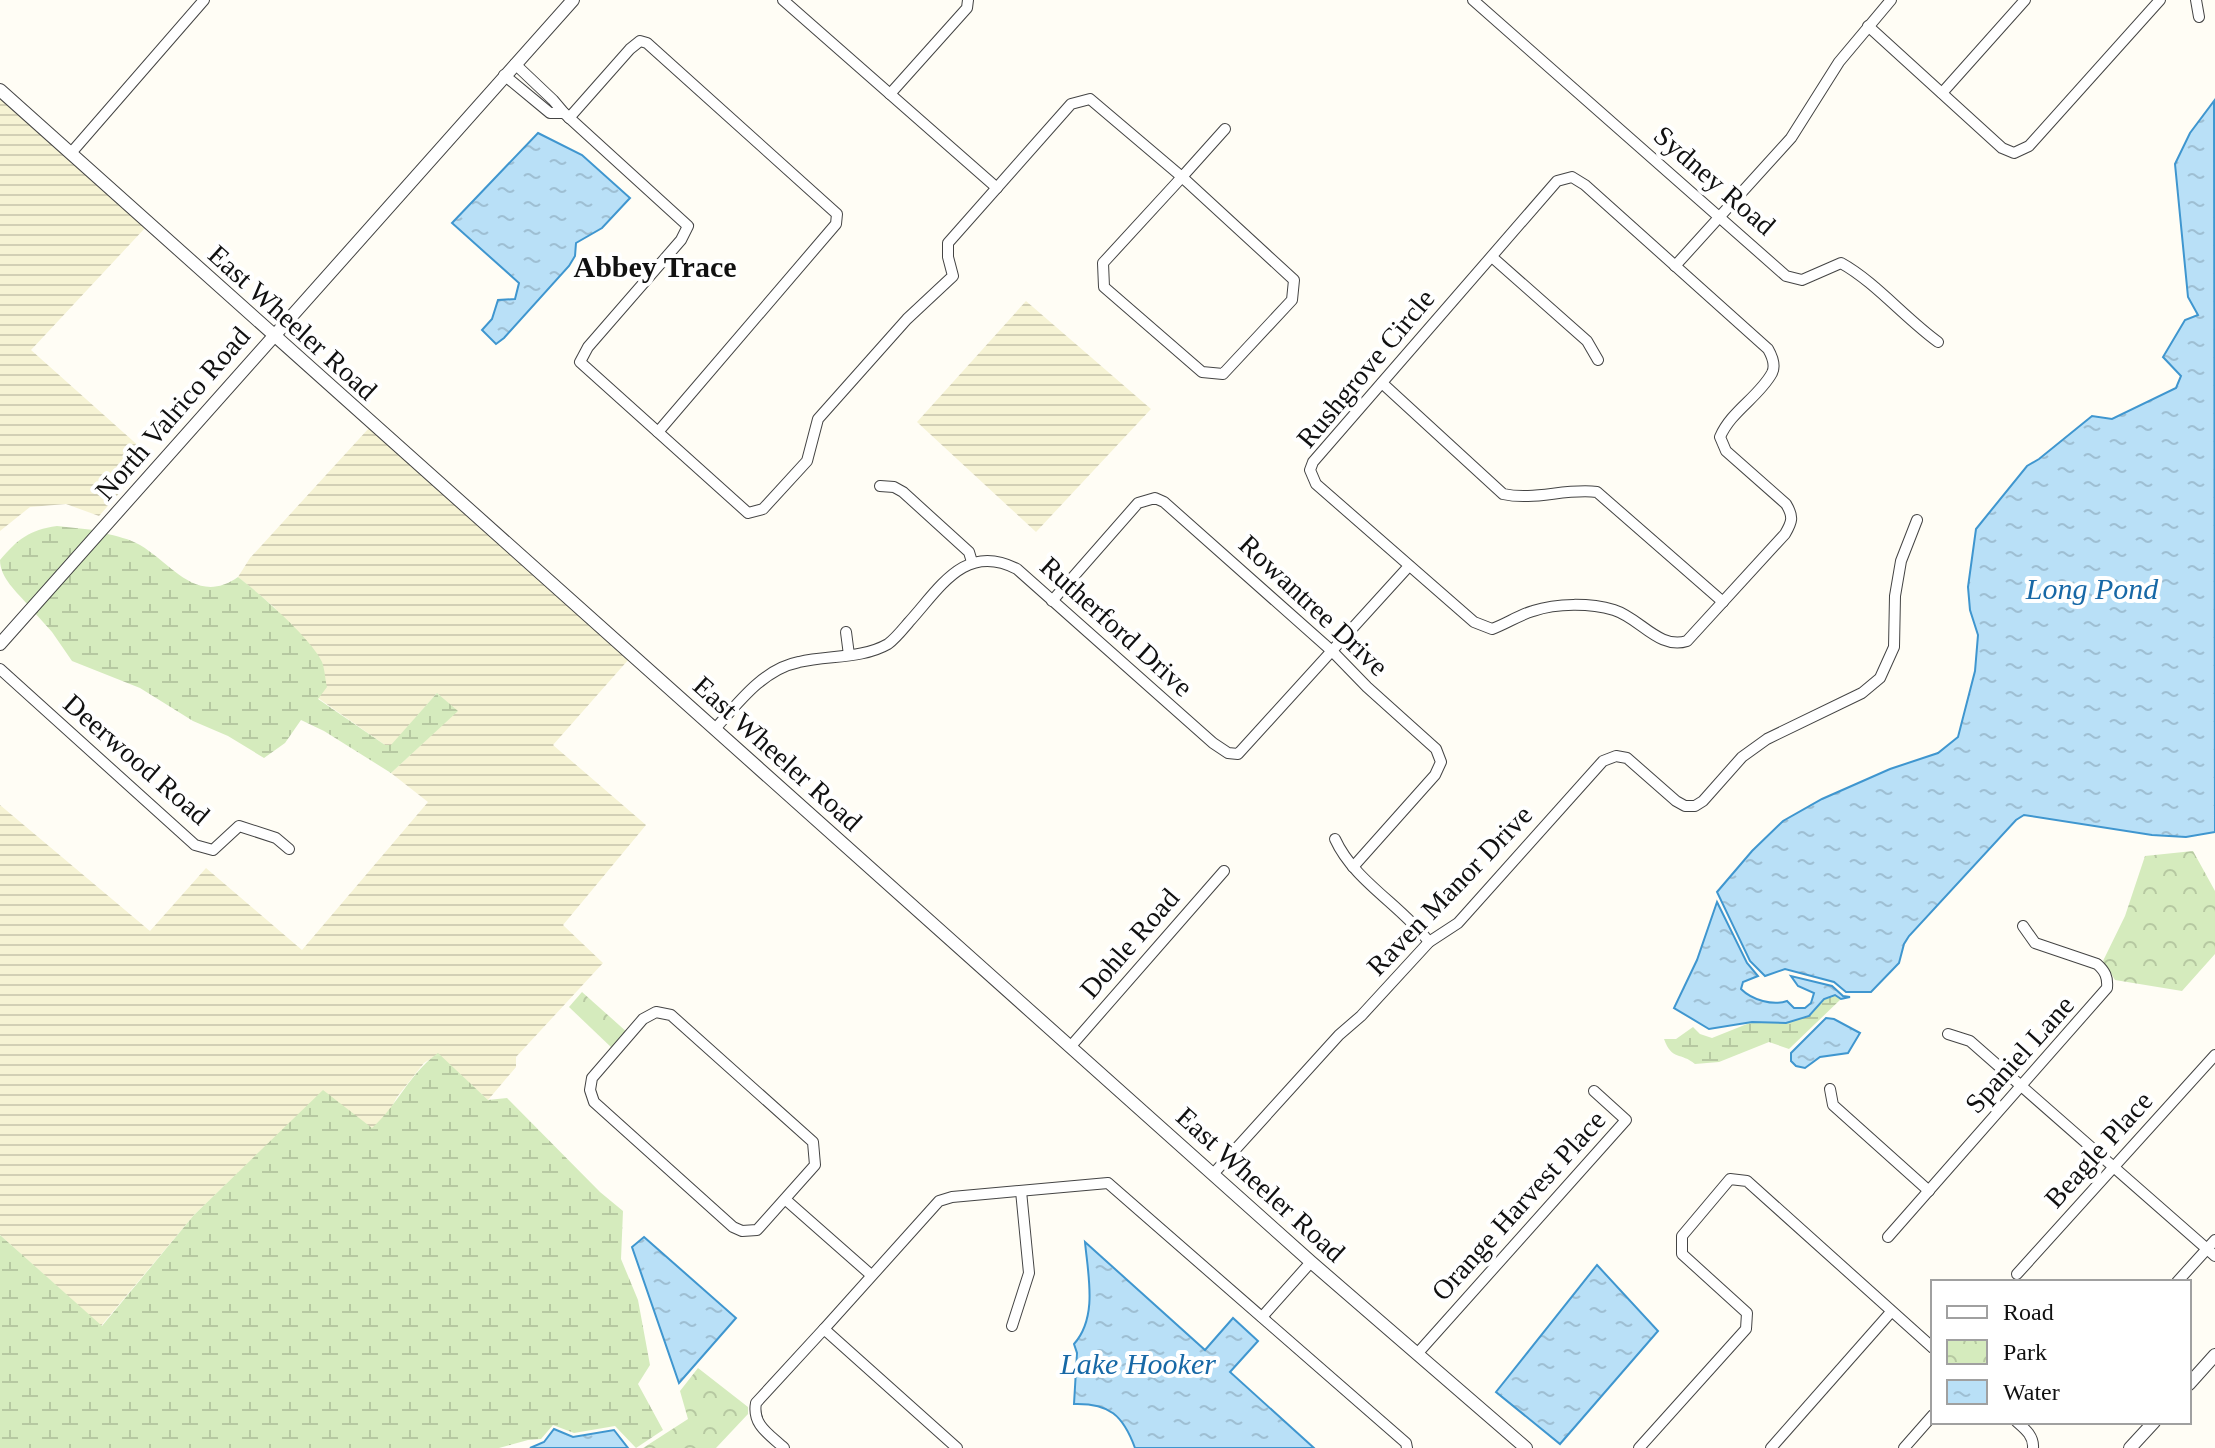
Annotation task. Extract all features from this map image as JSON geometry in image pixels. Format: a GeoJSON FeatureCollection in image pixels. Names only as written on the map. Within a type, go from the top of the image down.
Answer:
{"type":"FeatureCollection","features":[{"type":"Feature","properties":{"kind":"street"},"geometry":{"type":"LineString","coordinates":[[71,153],[204,0]]}},
{"type":"Feature","properties":{"kind":"street","name":"North Valrico Road"},"geometry":{"type":"LineString","coordinates":[[0,644],[573,0]]}},
{"type":"Feature","properties":{"kind":"street"},"geometry":{"type":"LineString","coordinates":[[783,0],[997,188]]}},
{"type":"Feature","properties":{"kind":"street"},"geometry":{"type":"LineString","coordinates":[[890,94],[967,8],[968,0]]}},
{"type":"Feature","properties":{"kind":"street","name":"Sydney Road"},"geometry":{"type":"LineString","coordinates":[[1473,0],[1786,276],[1802,280],[1841,263],[1938,342]]}},
{"type":"Feature","properties":{"kind":"street"},"geometry":{"type":"LineString","coordinates":[[1675,266],[1791,138],[1839,62],[1891,0]]}},
{"type":"Feature","properties":{"kind":"street"},"geometry":{"type":"LineString","coordinates":[[1942,93],[2025,0]]}},
{"type":"Feature","properties":{"kind":"street"},"geometry":{"type":"LineString","coordinates":[[1868,26],[2002,148],[2014,153],[2029,146],[2160,0]]}},
{"type":"Feature","properties":{"kind":"street"},"geometry":{"type":"LineString","coordinates":[[2196,0],[2199,17]]}},
{"type":"Feature","properties":{"kind":"street"},"geometry":{"type":"LineString","coordinates":[[566,116],[630,49],[640,41],[647,43],[837,214],[836,224],[658,432]]}},
{"type":"Feature","properties":{"kind":"street"},"geometry":{"type":"LineString","coordinates":[[515,64],[566,116],[688,226],[681,240],[588,347],[580,362],[748,513],[763,509],[809,456],[818,419],[907,319],[953,276],[947,249],[952,239],[1071,104],[1090,99],[1182,177],[1294,280],[1292,300],[1223,374],[1202,372],[1104,287],[1103,263],[1182,177],[1225,129]]}},
{"type":"Feature","properties":{"kind":"street"},"geometry":{"type":"LineString","coordinates":[[504,75],[550,113],[566,116]]}},
{"type":"Feature","properties":{"kind":"street","name":"East Wheeler Road"},"geometry":{"type":"LineString","coordinates":[[0,90],[1311,1262],[1526,1448]]}},
{"type":"Feature","properties":{"kind":"street"},"geometry":{"type":"LineString","coordinates":[[536,102],[545,92]]}},
{"type":"Feature","properties":{"kind":"street","name":"Rushgrove Circle"},"geometry":{"type":"LineString","coordinates":[[1572,177],[1585,185],[1675,266],[1768,349],[1774,366],[1772,373],[1725,425],[1720,437],[1726,451],[1786,504],[1792,513],[1792,522],[1785,534],[1687,641],[1676,645],[1666,643],[1616,611],[1566,604],[1532,611],[1492,629],[1474,622],[1316,484],[1310,470],[1313,462],[1557,181],[1572,177]]}},
{"type":"Feature","properties":{"kind":"street"},"geometry":{"type":"LineString","coordinates":[[1492,257],[1587,341],[1598,360]]}},
{"type":"Feature","properties":{"kind":"street"},"geometry":{"type":"LineString","coordinates":[[1382,383],[1503,494],[1517,498],[1578,490],[1597,492],[1723,602]]}},
{"type":"Feature","properties":{"kind":"street"},"geometry":{"type":"LineString","coordinates":[[715,729],[767,675],[798,662],[876,650],[892,642],[949,577],[961,566],[972,562],[969,552],[903,492],[894,487],[880,486]]}},
{"type":"Feature","properties":{"kind":"street","name":"Rowantree Drive"},"geometry":{"type":"LineString","coordinates":[[1052,601],[1138,503],[1155,498],[1164,502],[1333,652],[1436,749],[1441,762],[1435,775],[1353,867]]}},
{"type":"Feature","properties":{"kind":"street","name":"Raven Manor Drive"},"geometry":{"type":"LineString","coordinates":[[1214,1173],[1339,1035],[1361,1016],[1429,942],[1458,923],[1603,761],[1616,756],[1627,758],[1676,801],[1685,806],[1695,806],[1742,757],[1767,739],[1862,693],[1880,678],[1894,647],[1901,561],[1917,520]]}},
{"type":"Feature","properties":{"kind":"street","name":"Rutherford Drive"},"geometry":{"type":"LineString","coordinates":[[972,562],[985,559],[1004,562],[1017,569],[1213,743],[1228,753],[1238,754],[1409,566]]}},
{"type":"Feature","properties":{"kind":"street"},"geometry":{"type":"LineString","coordinates":[[846,632],[849,655]]}},
{"type":"Feature","properties":{"kind":"street","name":"Deerwood Road"},"geometry":{"type":"LineString","coordinates":[[0,669],[195,845],[213,850],[239,826],[276,838],[289,849]]}},
{"type":"Feature","properties":{"kind":"street"},"geometry":{"type":"LineString","coordinates":[[1335,839],[1344,858],[1414,921],[1429,942]]}},
{"type":"Feature","properties":{"kind":"street","name":"Dohle Road"},"geometry":{"type":"LineString","coordinates":[[1071,1046],[1224,871]]}},
{"type":"Feature","properties":{"kind":"street","name":"Spaniel Lane"},"geometry":{"type":"LineString","coordinates":[[1888,1237],[2107,988],[2108,979],[2097,964],[2035,943],[2023,926]]}},
{"type":"Feature","properties":{"kind":"street"},"geometry":{"type":"LineString","coordinates":[[656,1012],[671,1015],[813,1142],[815,1165],[786,1200],[757,1230],[742,1231],[733,1227],[594,1102],[590,1090],[592,1078],[643,1019],[656,1012]]}},
{"type":"Feature","properties":{"kind":"street"},"geometry":{"type":"LineString","coordinates":[[1948,1034],[1970,1041],[2213,1255]]}},
{"type":"Feature","properties":{"kind":"street","name":"Beagle Place"},"geometry":{"type":"LineString","coordinates":[[2017,1274],[2215,1055]]}},
{"type":"Feature","properties":{"kind":"street"},"geometry":{"type":"LineString","coordinates":[[1830,1089],[1833,1105],[1929,1191]]}},
{"type":"Feature","properties":{"kind":"street","name":"Orange Harvest Place"},"geometry":{"type":"LineString","coordinates":[[1417,1354],[1626,1120],[1594,1091]]}},
{"type":"Feature","properties":{"kind":"street"},"geometry":{"type":"LineString","coordinates":[[1639,1448],[1746,1329],[1747,1313],[1682,1254],[1682,1236],[1730,1179],[1747,1181],[1931,1346]]}},
{"type":"Feature","properties":{"kind":"street"},"geometry":{"type":"LineString","coordinates":[[784,1448],[758,1424],[754,1414],[756,1403],[939,1201],[952,1197],[1108,1183],[1406,1443],[1407,1448]]}},
{"type":"Feature","properties":{"kind":"street"},"geometry":{"type":"LineString","coordinates":[[1012,1326],[1029,1273],[1021,1191]]}},
{"type":"Feature","properties":{"kind":"street"},"geometry":{"type":"LineString","coordinates":[[786,1200],[870,1274]]}},
{"type":"Feature","properties":{"kind":"street"},"geometry":{"type":"LineString","coordinates":[[2180,1280],[2213,1255],[2215,1240]]}},
{"type":"Feature","properties":{"kind":"street"},"geometry":{"type":"LineString","coordinates":[[1262,1317],[1311,1262]]}},
{"type":"Feature","properties":{"kind":"street"},"geometry":{"type":"LineString","coordinates":[[1771,1448],[1891,1312]]}},
{"type":"Feature","properties":{"kind":"street"},"geometry":{"type":"LineString","coordinates":[[824,1329],[957,1448]]}},
{"type":"Feature","properties":{"kind":"street"},"geometry":{"type":"LineString","coordinates":[[2191,1382],[2215,1355]]}},
{"type":"Feature","properties":{"kind":"street"},"geometry":{"type":"LineString","coordinates":[[1904,1448],[1931,1417]]}},
{"type":"Feature","properties":{"kind":"street"},"geometry":{"type":"LineString","coordinates":[[2019,1424],[2034,1442],[2033,1448]]}},
{"type":"Feature","properties":{"kind":"street"},"geometry":{"type":"LineString","coordinates":[[2130,1448],[2152,1424]]}},
{"type":"Feature","properties":{"kind":"shaded area"},"geometry":{"type":"Polygon","coordinates":[[[0,97],[145,228],[31,350],[151,457],[99,516],[66,504],[30,507],[0,531],[0,97]]]}},
{"type":"Feature","properties":{"kind":"shaded area"},"geometry":{"type":"Polygon","coordinates":[[[1026,301],[1151,409],[1036,532],[917,422],[1026,301]]]}},
{"type":"Feature","properties":{"kind":"shaded area"},"geometry":{"type":"Polygon","coordinates":[[[369,428],[629,659],[553,745],[646,825],[563,925],[603,963],[516,1057],[516,1067],[488,1100],[438,1054],[424,1063],[389,1112],[372,1129],[323,1091],[194,1215],[101,1326],[0,1235],[0,805],[150,931],[206,868],[302,950],[428,802],[391,773],[457,711],[437,693],[391,746],[385,745],[318,698],[321,661],[274,607],[238,577],[250,558],[369,428]]]}},
{"type":"Feature","properties":{"kind":"green space"},"geometry":{"type":"Polygon","coordinates":[[[57,526],[94,530],[28,605],[6,579],[0,560],[25,537],[57,526]]]}},
{"type":"Feature","properties":{"kind":"green space"},"geometry":{"type":"Polygon","coordinates":[[[104,533],[140,545],[197,585],[223,585],[238,577],[284,617],[316,652],[323,665],[327,687],[318,699],[385,745],[391,745],[437,693],[458,711],[391,773],[301,720],[285,743],[264,758],[228,736],[193,721],[140,688],[72,661],[34,612],[104,533]]]}},
{"type":"Feature","properties":{"kind":"green space"},"geometry":{"type":"Polygon","coordinates":[[[2193,851],[2215,891],[2215,954],[2182,991],[2115,980],[2103,961],[2125,916],[2145,856],[2193,851]]]}},
{"type":"Feature","properties":{"kind":"green space"},"geometry":{"type":"Polygon","coordinates":[[[582,992],[628,1033],[613,1049],[569,1007],[582,992]]]}},
{"type":"Feature","properties":{"kind":"green space"},"geometry":{"type":"Polygon","coordinates":[[[1835,995],[1841,999],[1789,1049],[1769,1042],[1719,1062],[1695,1064],[1670,1050],[1664,1039],[1676,1039],[1693,1027],[1700,1034],[1712,1038],[1752,1022],[1786,1023],[1808,1016],[1824,999],[1835,995]]]}},
{"type":"Feature","properties":{"kind":"green space"},"geometry":{"type":"Polygon","coordinates":[[[438,1053],[488,1100],[507,1098],[600,1192],[623,1211],[621,1259],[638,1300],[650,1365],[638,1384],[663,1430],[636,1448],[615,1426],[574,1433],[553,1425],[541,1439],[499,1448],[0,1448],[0,1235],[102,1326],[194,1215],[323,1090],[372,1128],[419,1070],[438,1053]]]}},
{"type":"Feature","properties":{"kind":"green space"},"geometry":{"type":"Polygon","coordinates":[[[698,1368],[748,1407],[748,1414],[716,1448],[643,1448],[688,1419],[680,1391],[698,1368]]]}},
{"type":"Feature","properties":{"kind":"water","name":"Long Pond"},"geometry":{"type":"Polygon","coordinates":[[[2214,101],[2215,832],[2186,837],[2152,835],[2024,815],[1909,936],[1899,963],[1871,992],[1846,992],[1834,982],[1785,969],[1765,976],[1750,961],[1717,892],[1783,821],[1822,799],[1890,769],[1938,753],[1958,737],[1975,671],[1978,635],[1970,610],[1968,587],[1976,529],[2027,466],[2092,416],[2112,419],[2176,388],[2181,376],[2163,357],[2185,320],[2198,315],[2188,297],[2175,164],[2190,133],[2214,101]]]}},
{"type":"Feature","properties":{"kind":"water"},"geometry":{"type":"Polygon","coordinates":[[[538,133],[582,155],[630,198],[602,228],[576,243],[575,256],[569,266],[496,344],[482,330],[492,319],[498,300],[515,299],[519,283],[452,223],[538,133]]]}},
{"type":"Feature","properties":{"kind":"water"},"geometry":{"type":"Polygon","coordinates":[[[1717,902],[1747,963],[1758,976],[1743,982],[1741,989],[1746,993],[1763,1001],[1787,1001],[1794,1008],[1805,1008],[1811,1003],[1814,993],[1798,986],[1791,976],[1832,986],[1843,996],[1850,997],[1841,999],[1835,995],[1824,999],[1809,1016],[1786,1023],[1752,1022],[1709,1029],[1674,1008],[1697,960],[1717,902]]]}},
{"type":"Feature","properties":{"kind":"water"},"geometry":{"type":"Polygon","coordinates":[[[1826,1018],[1860,1033],[1848,1053],[1820,1057],[1805,1068],[1796,1066],[1791,1061],[1791,1053],[1826,1018]]]}},
{"type":"Feature","properties":{"kind":"water"},"geometry":{"type":"Polygon","coordinates":[[[644,1237],[736,1318],[679,1383],[632,1247],[644,1237]]]}},
{"type":"Feature","properties":{"kind":"water","name":"Lake Hooker"},"geometry":{"type":"Polygon","coordinates":[[[1085,1242],[1205,1350],[1233,1318],[1258,1341],[1230,1372],[1314,1448],[1135,1448],[1120,1419],[1113,1413],[1097,1406],[1074,1404],[1077,1353],[1074,1344],[1086,1321],[1090,1295],[1085,1242]]]}},
{"type":"Feature","properties":{"kind":"water"},"geometry":{"type":"Polygon","coordinates":[[[1597,1265],[1658,1331],[1560,1444],[1496,1392],[1597,1265]]]}},
{"type":"Feature","properties":{"kind":"water"},"geometry":{"type":"Polygon","coordinates":[[[554,1429],[573,1437],[614,1430],[628,1448],[530,1448],[544,1442],[554,1429]]]}},
{"type":"Feature","properties":{"kind":"district","name":"Abbey Trace"},"geometry":{"type":"Point","coordinates":[655,267]}}]}
